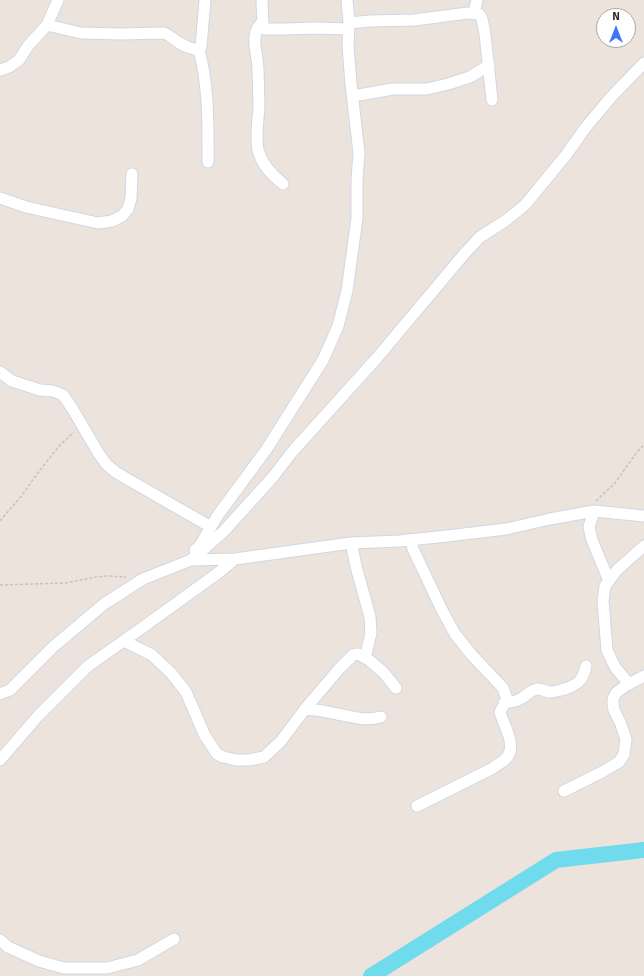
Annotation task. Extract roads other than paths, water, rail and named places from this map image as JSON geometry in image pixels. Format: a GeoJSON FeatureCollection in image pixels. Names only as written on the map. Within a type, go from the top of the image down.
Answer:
{"type":"FeatureCollection","features":[{"type":"Feature","properties":{"kind":"street"},"geometry":{"type":"LineString","coordinates":[[0,70],[9,67],[19,60],[28,46],[47,26],[58,0]]}},
{"type":"Feature","properties":{"kind":"street"},"geometry":{"type":"LineString","coordinates":[[205,0],[201,47],[199,50],[203,64],[207,98],[208,162]]}},
{"type":"Feature","properties":{"kind":"street"},"geometry":{"type":"LineString","coordinates":[[262,0],[263,27],[267,30],[349,26],[370,21],[414,20],[474,13],[479,14],[482,19],[485,34],[492,100]]}},
{"type":"Feature","properties":{"kind":"street"},"geometry":{"type":"LineString","coordinates":[[180,564],[199,547],[218,515],[266,450],[323,360],[338,326],[347,291],[357,218],[359,153],[348,46],[349,26],[347,0]]}},
{"type":"Feature","properties":{"kind":"street"},"geometry":{"type":"LineString","coordinates":[[474,13],[477,0]]}},
{"type":"Feature","properties":{"kind":"street"},"geometry":{"type":"LineString","coordinates":[[263,22],[256,29],[254,38],[257,60],[259,104],[256,135],[258,151],[264,165],[284,184]]}},
{"type":"Feature","properties":{"kind":"street"},"geometry":{"type":"LineString","coordinates":[[47,26],[81,33],[164,33],[168,34],[176,41],[193,49],[199,50]]}},
{"type":"Feature","properties":{"kind":"street"},"geometry":{"type":"LineString","coordinates":[[353,96],[393,89],[427,89],[470,77],[489,65]]}},
{"type":"Feature","properties":{"kind":"street"},"geometry":{"type":"LineString","coordinates":[[191,560],[223,532],[273,477],[292,452],[381,354],[475,243],[525,205],[612,96],[644,65]]}},
{"type":"Feature","properties":{"kind":"street"},"geometry":{"type":"LineString","coordinates":[[0,198],[26,207],[98,223],[112,221],[122,216],[128,209],[131,198],[132,174]]}},
{"type":"Feature","properties":{"kind":"street"},"geometry":{"type":"LineString","coordinates":[[0,372],[12,381],[40,390],[53,391],[62,396],[72,408],[107,465],[136,484],[211,527]]}},
{"type":"Feature","properties":{"kind":"street"},"geometry":{"type":"LineString","coordinates":[[0,694],[10,690],[53,647],[104,604],[143,579],[191,560],[235,559],[351,543],[410,540],[506,529],[590,512],[644,516]]}},
{"type":"Feature","properties":{"kind":"street"},"geometry":{"type":"LineString","coordinates":[[590,512],[589,527],[592,540],[609,581]]}},
{"type":"Feature","properties":{"kind":"street"},"geometry":{"type":"LineString","coordinates":[[410,540],[455,634],[503,688],[507,699],[500,712],[510,742],[509,755],[504,761],[417,806]]}},
{"type":"Feature","properties":{"kind":"street"},"geometry":{"type":"LineString","coordinates":[[351,543],[370,617],[371,633],[365,658]]}},
{"type":"Feature","properties":{"kind":"street"},"geometry":{"type":"LineString","coordinates":[[629,684],[615,667],[607,650],[603,601],[605,586],[617,570],[644,546]]}},
{"type":"Feature","properties":{"kind":"street"},"geometry":{"type":"LineString","coordinates":[[0,760],[38,716],[88,666],[218,573],[235,559]]}},
{"type":"Feature","properties":{"kind":"street"},"geometry":{"type":"LineString","coordinates":[[124,641],[152,656],[172,674],[186,692],[211,747],[217,754],[236,760],[249,760],[264,757],[281,741],[305,709],[339,669],[353,656],[358,654],[369,660],[384,673],[396,688]]}},
{"type":"Feature","properties":{"kind":"street"},"geometry":{"type":"LineString","coordinates":[[504,703],[514,702],[538,689],[549,692],[558,691],[576,685],[585,673],[586,666]]}},
{"type":"Feature","properties":{"kind":"street"},"geometry":{"type":"LineString","coordinates":[[564,791],[619,762],[624,754],[626,739],[614,710],[613,699],[616,693],[644,676]]}},
{"type":"Feature","properties":{"kind":"street"},"geometry":{"type":"LineString","coordinates":[[305,709],[362,719],[381,717]]}},
{"type":"Feature","properties":{"kind":"street"},"geometry":{"type":"LineString","coordinates":[[0,940],[8,947],[40,961],[64,968],[107,968],[138,960],[174,939]]}},
{"type":"Feature","properties":{"kind":"waterway"},"geometry":{"type":"LineString","coordinates":[[371,976],[556,860],[644,850]]}}]}
